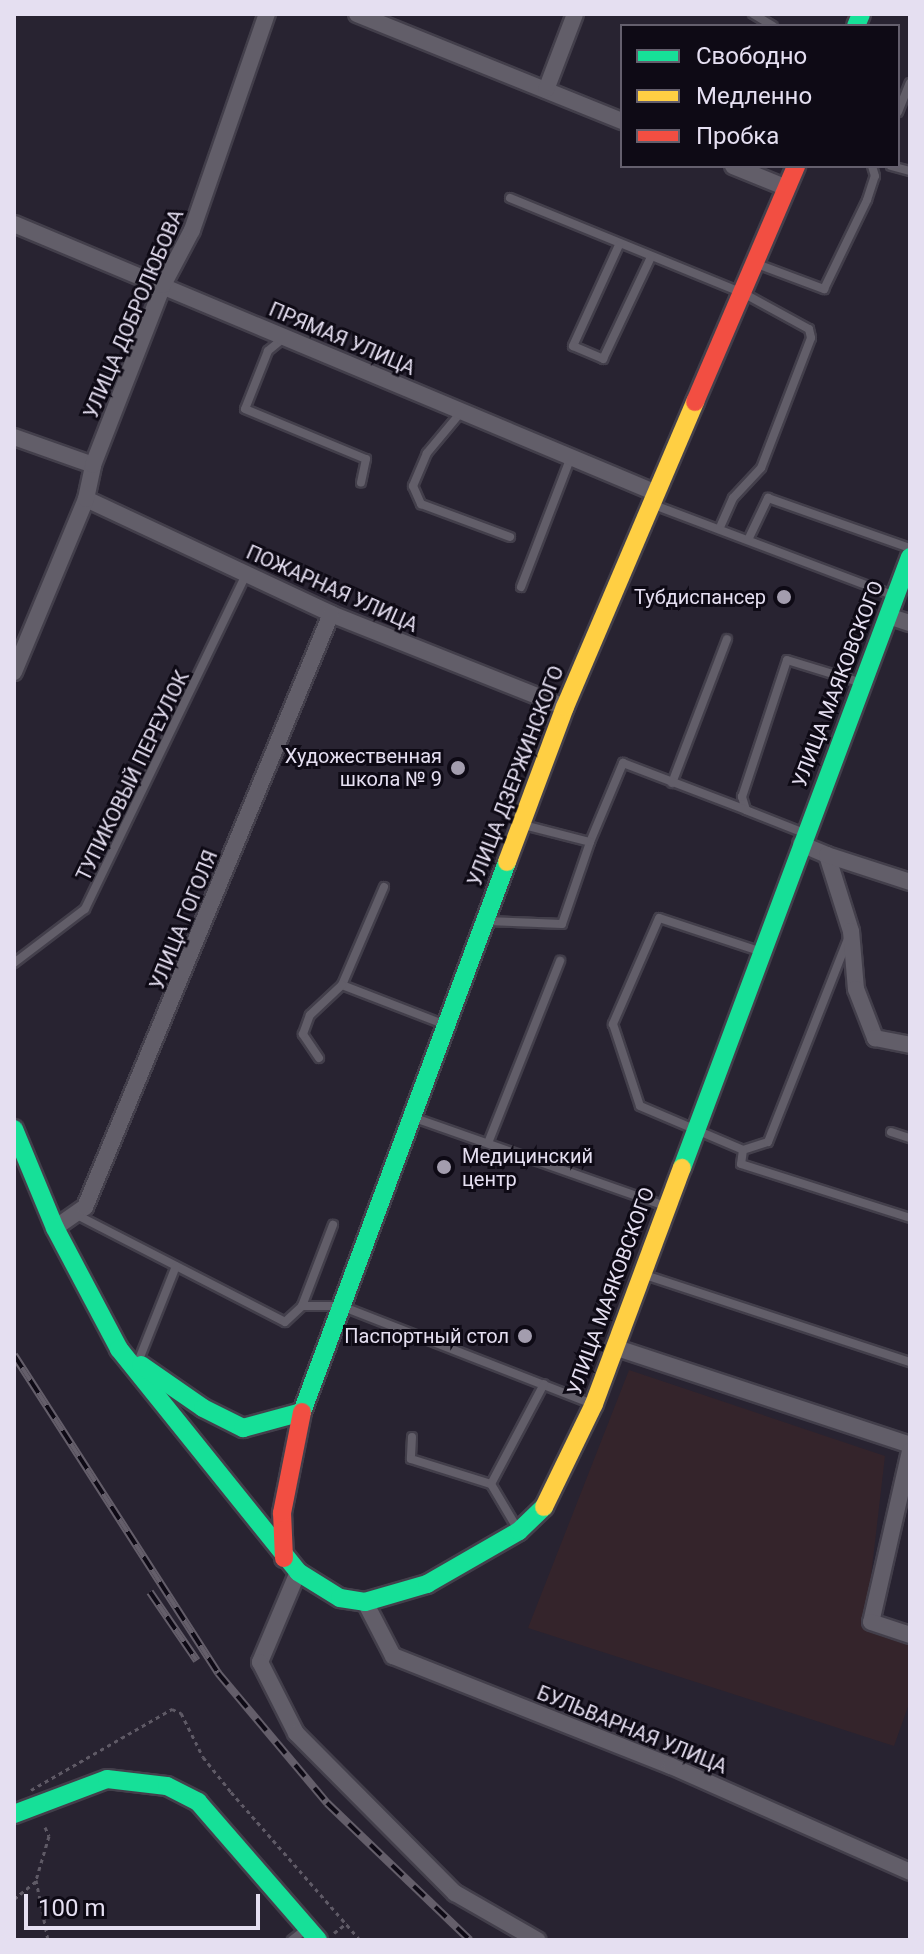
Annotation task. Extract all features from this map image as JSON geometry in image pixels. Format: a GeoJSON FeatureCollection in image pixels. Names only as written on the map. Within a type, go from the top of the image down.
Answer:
{"type":"FeatureCollection","features":[{"type":"Feature","properties":{"kind":"main road","name":"УЛИЦА ДЗЕРЖИНСКОГО"},"geometry":{"type":"LineString","coordinates":[[284,1558],[282,1513],[302,1412],[444,1025],[565,707],[795,168]]}},
{"type":"Feature","properties":{"kind":"main road","name":"УЛИЦА МАЯКОВСКОГО"},"geometry":{"type":"LineString","coordinates":[[365,1602],[427,1584],[519,1531],[552,1499],[594,1404],[760,951],[910,557]]}},
{"type":"Feature","properties":{"kind":"main road"},"geometry":{"type":"LineString","coordinates":[[14,1129],[55,1228],[119,1349],[284,1558],[298,1572],[340,1598],[365,1602]]}},
{"type":"Feature","properties":{"kind":"main road"},"geometry":{"type":"LineString","coordinates":[[119,1349],[203,1408],[243,1428],[302,1412]]}},
{"type":"Feature","properties":{"kind":"main road"},"geometry":{"type":"LineString","coordinates":[[14,1814],[38,1809],[107,1779],[167,1786],[198,1802],[314,1934]]}},
{"type":"Feature","properties":{"kind":"street","name":"УЛИЦА ДОБРОЛЮБОВА"},"geometry":{"type":"LineString","coordinates":[[14,672],[86,499],[93,465],[163,285],[192,230],[267,14]]}},
{"type":"Feature","properties":{"kind":"street"},"geometry":{"type":"LineString","coordinates":[[357,14],[620,120]]}},
{"type":"Feature","properties":{"kind":"street"},"geometry":{"type":"LineString","coordinates":[[546,90],[575,14]]}},
{"type":"Feature","properties":{"kind":"street"},"geometry":{"type":"LineString","coordinates":[[738,168],[787,188]]}},
{"type":"Feature","properties":{"kind":"street","name":"ПРЯМАЯ УЛИЦА"},"geometry":{"type":"LineString","coordinates":[[14,224],[571,456],[652,498]]}},
{"type":"Feature","properties":{"kind":"street"},"geometry":{"type":"LineString","coordinates":[[14,437],[93,465]]}},
{"type":"Feature","properties":{"kind":"street","name":"ПОЖАРНАЯ УЛИЦА"},"geometry":{"type":"LineString","coordinates":[[86,499],[331,614],[565,707]]}},
{"type":"Feature","properties":{"kind":"street","name":"УЛИЦА ГОГОЛЯ"},"geometry":{"type":"LineString","coordinates":[[55,1228],[85,1207],[331,614]]}},
{"type":"Feature","properties":{"kind":"street"},"geometry":{"type":"LineString","coordinates":[[888,616],[910,623]]}},
{"type":"Feature","properties":{"kind":"street"},"geometry":{"type":"LineString","coordinates":[[803,839],[827,855],[910,882]]}},
{"type":"Feature","properties":{"kind":"street"},"geometry":{"type":"LineString","coordinates":[[827,855],[851,931],[856,989],[875,1038],[910,1045]]}},
{"type":"Feature","properties":{"kind":"street"},"geometry":{"type":"LineString","coordinates":[[614,1347],[910,1445]]}},
{"type":"Feature","properties":{"kind":"street"},"geometry":{"type":"LineString","coordinates":[[910,1451],[871,1622],[910,1635]]}},
{"type":"Feature","properties":{"kind":"street"},"geometry":{"type":"LineString","coordinates":[[298,1572],[260,1662],[296,1733],[455,1893],[537,1940]]}},
{"type":"Feature","properties":{"kind":"street","name":"БУЛЬВАРНАЯ УЛИЦА"},"geometry":{"type":"LineString","coordinates":[[365,1602],[393,1656],[671,1766],[910,1872]]}},
{"type":"Feature","properties":{"kind":"lane"},"geometry":{"type":"LineString","coordinates":[[900,107],[910,83]]}},
{"type":"Feature","properties":{"kind":"lane"},"geometry":{"type":"LineString","coordinates":[[755,263],[824,289],[867,200],[875,176],[873,168]]}},
{"type":"Feature","properties":{"kind":"lane"},"geometry":{"type":"LineString","coordinates":[[510,198],[743,293],[809,329],[811,338],[761,468],[733,498],[719,529]]}},
{"type":"Feature","properties":{"kind":"lane"},"geometry":{"type":"LineString","coordinates":[[619,245],[573,346],[603,359],[651,257]]}},
{"type":"Feature","properties":{"kind":"lane"},"geometry":{"type":"LineString","coordinates":[[286,336],[268,351],[245,409],[366,459],[361,482]]}},
{"type":"Feature","properties":{"kind":"lane"},"geometry":{"type":"LineString","coordinates":[[463,411],[427,453],[413,486],[421,504],[510,537]]}},
{"type":"Feature","properties":{"kind":"lane"},"geometry":{"type":"LineString","coordinates":[[521,587],[571,456]]}},
{"type":"Feature","properties":{"kind":"lane"},"geometry":{"type":"LineString","coordinates":[[652,498],[719,529],[895,596]]}},
{"type":"Feature","properties":{"kind":"lane"},"geometry":{"type":"LineString","coordinates":[[748,540],[768,498],[910,548]]}},
{"type":"Feature","properties":{"kind":"lane","name":"ТУПИКОВЫЙ ПЕРЕУЛОК"},"geometry":{"type":"LineString","coordinates":[[14,963],[85,909],[246,574]]}},
{"type":"Feature","properties":{"kind":"lane"},"geometry":{"type":"LineString","coordinates":[[672,783],[727,639]]}},
{"type":"Feature","properties":{"kind":"lane"},"geometry":{"type":"LineString","coordinates":[[746,810],[742,797],[787,660],[862,683]]}},
{"type":"Feature","properties":{"kind":"lane"},"geometry":{"type":"LineString","coordinates":[[483,920],[562,924],[590,842],[623,763],[746,810],[803,839]]}},
{"type":"Feature","properties":{"kind":"lane"},"geometry":{"type":"LineString","coordinates":[[520,823],[590,842]]}},
{"type":"Feature","properties":{"kind":"lane"},"geometry":{"type":"LineString","coordinates":[[319,1058],[303,1034],[310,1015],[342,985],[384,887]]}},
{"type":"Feature","properties":{"kind":"lane"},"geometry":{"type":"LineString","coordinates":[[760,951],[659,918],[613,1024],[640,1106],[743,1150],[768,1142],[851,931]]}},
{"type":"Feature","properties":{"kind":"lane"},"geometry":{"type":"LineString","coordinates":[[488,1143],[560,961]]}},
{"type":"Feature","properties":{"kind":"lane"},"geometry":{"type":"LineString","coordinates":[[342,985],[444,1025]]}},
{"type":"Feature","properties":{"kind":"lane"},"geometry":{"type":"LineString","coordinates":[[411,1117],[665,1206]]}},
{"type":"Feature","properties":{"kind":"lane"},"geometry":{"type":"LineString","coordinates":[[891,1132],[910,1138]]}},
{"type":"Feature","properties":{"kind":"lane"},"geometry":{"type":"LineString","coordinates":[[743,1150],[741,1164],[910,1218]]}},
{"type":"Feature","properties":{"kind":"lane"},"geometry":{"type":"LineString","coordinates":[[75,1214],[285,1322],[302,1306],[333,1225]]}},
{"type":"Feature","properties":{"kind":"lane"},"geometry":{"type":"LineString","coordinates":[[138,1363],[176,1266]]}},
{"type":"Feature","properties":{"kind":"lane"},"geometry":{"type":"LineString","coordinates":[[641,1273],[910,1362]]}},
{"type":"Feature","properties":{"kind":"lane"},"geometry":{"type":"LineString","coordinates":[[302,1306],[341,1306],[594,1404]]}},
{"type":"Feature","properties":{"kind":"lane"},"geometry":{"type":"LineString","coordinates":[[491,1484],[544,1384]]}},
{"type":"Feature","properties":{"kind":"lane"},"geometry":{"type":"LineString","coordinates":[[412,1437],[411,1459],[491,1484],[519,1531]]}},
{"type":"Feature","properties":{"kind":"lane"},"geometry":{"type":"LineString","coordinates":[[292,1940],[314,1934]]}},
{"type":"Feature","properties":{"kind":"path"},"geometry":{"type":"LineString","coordinates":[[48,1940],[36,1880],[49,1836],[31,1788],[172,1709],[181,1713],[222,1780],[360,1940]]}},
{"type":"Feature","properties":{"kind":"path"},"geometry":{"type":"LineString","coordinates":[[14,1899],[36,1880]]}},
{"type":"Feature","properties":{"kind":"shaded area"},"geometry":{"type":"Polygon","coordinates":[[[629,1370],[885,1456],[865,1628],[910,1643],[910,1701],[894,1746],[528,1628],[629,1370]]]}},
{"type":"Feature","properties":{"kind":"railway"},"geometry":{"type":"LineString","coordinates":[[14,1355],[218,1673],[327,1803],[470,1940]]}},
{"type":"Feature","properties":{"kind":"railway"},"geometry":{"type":"LineString","coordinates":[[150,1592],[197,1661]]}},
{"type":"Feature","properties":{"kind":"traffic: fast"},"geometry":{"type":"LineString","coordinates":[[857,24],[861,14]]}},
{"type":"Feature","properties":{"kind":"traffic: fast"},"geometry":{"type":"LineString","coordinates":[[682,1168],[910,557]]}},
{"type":"Feature","properties":{"kind":"traffic: fast"},"geometry":{"type":"LineString","coordinates":[[141,1365],[203,1408],[243,1428],[302,1412],[507,862]]}},
{"type":"Feature","properties":{"kind":"traffic: fast"},"geometry":{"type":"LineString","coordinates":[[14,1129],[55,1228],[119,1349],[298,1572],[340,1598],[365,1602],[427,1584],[519,1531],[544,1507]]}},
{"type":"Feature","properties":{"kind":"traffic: fast"},"geometry":{"type":"LineString","coordinates":[[14,1814],[107,1779],[167,1786],[198,1802],[318,1940]]}},
{"type":"Feature","properties":{"kind":"traffic: slow"},"geometry":{"type":"LineString","coordinates":[[507,862],[565,707],[695,402]]}},
{"type":"Feature","properties":{"kind":"traffic: slow"},"geometry":{"type":"LineString","coordinates":[[544,1507],[594,1404],[682,1168]]}},
{"type":"Feature","properties":{"kind":"traffic: jam"},"geometry":{"type":"LineString","coordinates":[[695,402],[795,168]]}},
{"type":"Feature","properties":{"kind":"traffic: jam"},"geometry":{"type":"LineString","coordinates":[[284,1558],[282,1513],[302,1412]]}},
{"type":"Feature","properties":{"kind":"place","name":"Тубдиспансер"},"geometry":{"type":"Point","coordinates":[784,597]}},
{"type":"Feature","properties":{"kind":"place","name":"Художественная школа № 9"},"geometry":{"type":"Point","coordinates":[458,768]}},
{"type":"Feature","properties":{"kind":"place","name":"Медицинский центр"},"geometry":{"type":"Point","coordinates":[444,1167]}},
{"type":"Feature","properties":{"kind":"place","name":"Паспортный стол"},"geometry":{"type":"Point","coordinates":[525,1336]}}]}
